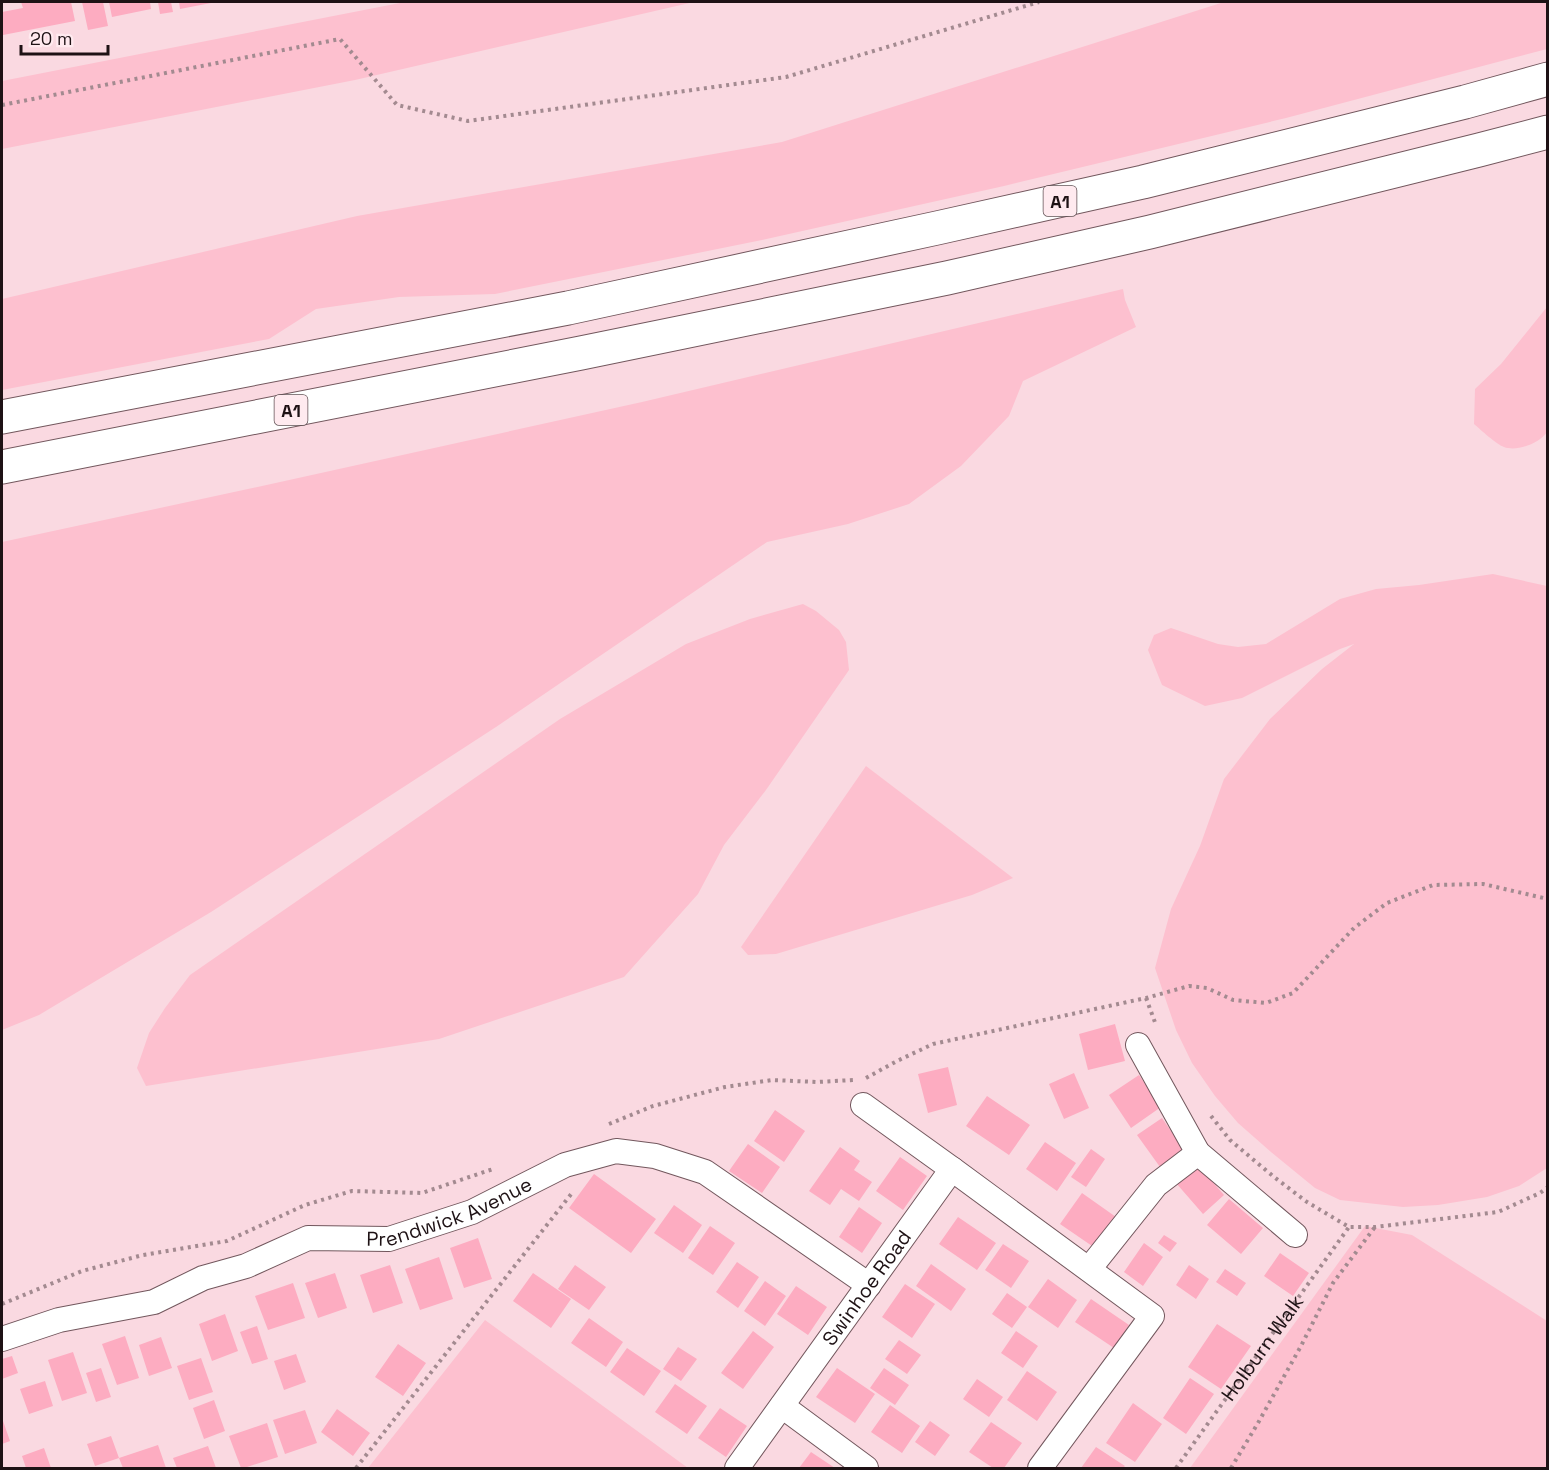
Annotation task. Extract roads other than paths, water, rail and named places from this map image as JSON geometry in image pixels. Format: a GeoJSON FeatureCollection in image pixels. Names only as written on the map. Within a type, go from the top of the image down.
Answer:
{"type":"FeatureCollection","features":[{"type":"Feature","properties":{"kind":"highway","name":"A1"},"geometry":{"type":"LineString","coordinates":[[2,417],[568,308],[937,228],[1143,182],[1465,102],[1548,79]]}},
{"type":"Feature","properties":{"kind":"highway","name":"A1"},"geometry":{"type":"LineString","coordinates":[[2,466],[593,351],[947,278],[1149,232],[1548,132]]}},
{"type":"Feature","properties":{"kind":"street"},"geometry":{"type":"LineString","coordinates":[[1138,1045],[1198,1153],[1295,1235]]}},
{"type":"Feature","properties":{"kind":"street"},"geometry":{"type":"LineString","coordinates":[[863,1105],[1152,1316],[1040,1468]]}},
{"type":"Feature","properties":{"kind":"street","name":"Prendwick Avenue"},"geometry":{"type":"LineString","coordinates":[[2,1339],[59,1320],[154,1302],[203,1278],[246,1266],[308,1238],[389,1239],[472,1212],[565,1166],[616,1151],[655,1156],[705,1172],[869,1285]]}},
{"type":"Feature","properties":{"kind":"street"},"geometry":{"type":"LineString","coordinates":[[1089,1269],[1156,1185],[1198,1153]]}},
{"type":"Feature","properties":{"kind":"street","name":"Swinhoe Road"},"geometry":{"type":"LineString","coordinates":[[737,1468],[952,1169]]}},
{"type":"Feature","properties":{"kind":"street"},"geometry":{"type":"LineString","coordinates":[[782,1406],[866,1468]]}}]}
